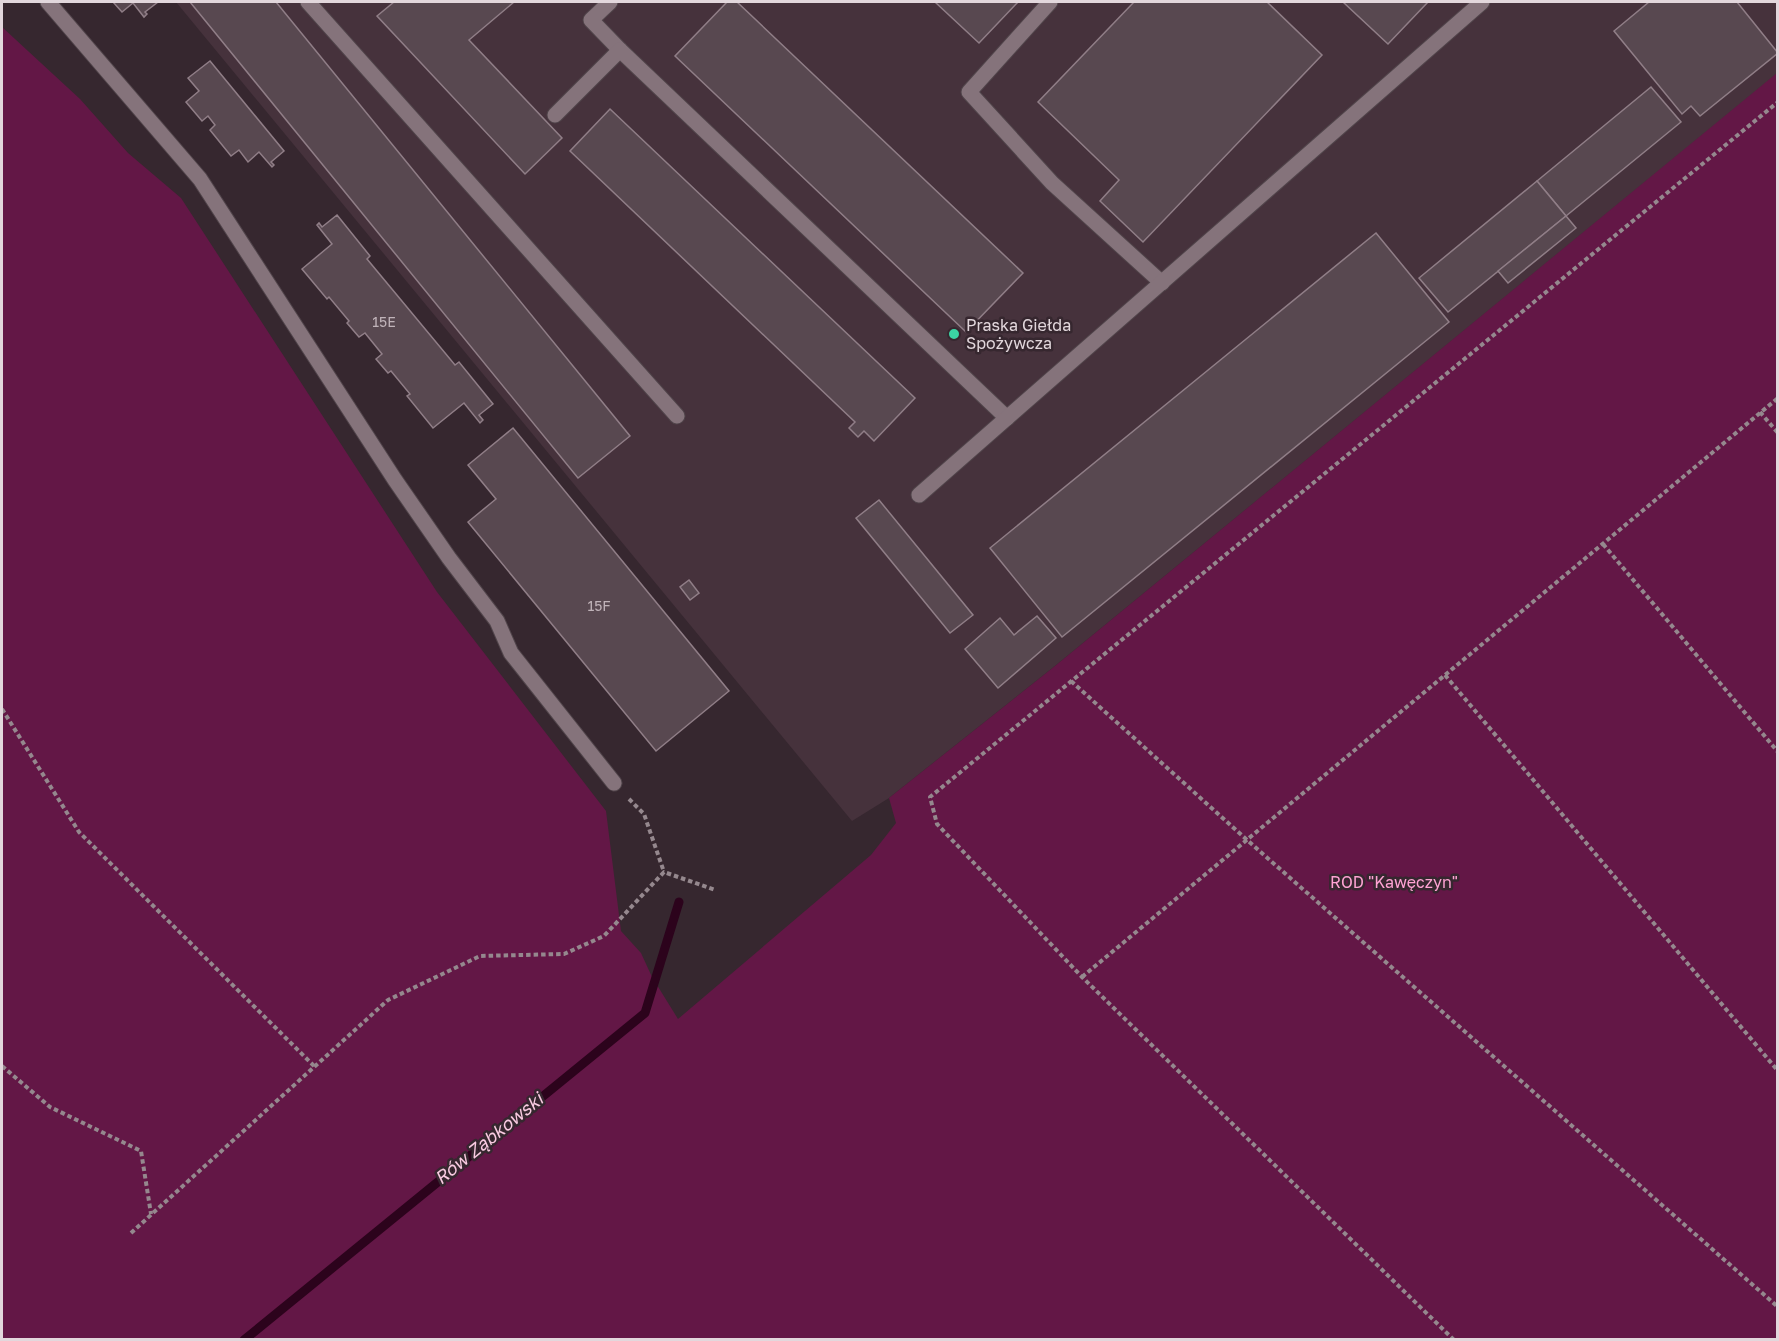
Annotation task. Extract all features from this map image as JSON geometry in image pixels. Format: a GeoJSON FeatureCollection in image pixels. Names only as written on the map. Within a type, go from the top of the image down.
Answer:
{"type":"FeatureCollection","features":[{"type":"Feature","properties":{"kind":"lane"},"geometry":{"type":"LineString","coordinates":[[48,2],[200,179],[395,480],[449,558],[497,621],[511,654],[614,783]]}},
{"type":"Feature","properties":{"kind":"lane"},"geometry":{"type":"LineString","coordinates":[[308,2],[677,416]]}},
{"type":"Feature","properties":{"kind":"lane"},"geometry":{"type":"LineString","coordinates":[[610,2],[591,20],[1007,418]]}},
{"type":"Feature","properties":{"kind":"lane"},"geometry":{"type":"LineString","coordinates":[[1050,2],[969,92],[1052,183],[1162,283]]}},
{"type":"Feature","properties":{"kind":"lane"},"geometry":{"type":"LineString","coordinates":[[919,495],[1482,2]]}},
{"type":"Feature","properties":{"kind":"lane"},"geometry":{"type":"LineString","coordinates":[[555,115],[620,50]]}},
{"type":"Feature","properties":{"kind":"path"},"geometry":{"type":"LineString","coordinates":[[1454,1340],[1082,977],[937,824],[930,797],[1778,102]]}},
{"type":"Feature","properties":{"kind":"path"},"geometry":{"type":"LineString","coordinates":[[1082,977],[1778,398]]}},
{"type":"Feature","properties":{"kind":"path"},"geometry":{"type":"LineString","coordinates":[[1760,412],[1778,433]]}},
{"type":"Feature","properties":{"kind":"path"},"geometry":{"type":"LineString","coordinates":[[1603,544],[1778,752]]}},
{"type":"Feature","properties":{"kind":"path"},"geometry":{"type":"LineString","coordinates":[[1445,675],[1778,1071]]}},
{"type":"Feature","properties":{"kind":"path"},"geometry":{"type":"LineString","coordinates":[[1071,681],[1247,840],[1778,1307]]}},
{"type":"Feature","properties":{"kind":"path"},"geometry":{"type":"LineString","coordinates":[[2,709],[79,832],[315,1067]]}},
{"type":"Feature","properties":{"kind":"path"},"geometry":{"type":"LineString","coordinates":[[614,783],[644,814],[664,872]]}},
{"type":"Feature","properties":{"kind":"path"},"geometry":{"type":"LineString","coordinates":[[131,1233],[388,1000],[480,956],[564,954],[604,936],[664,872]]}},
{"type":"Feature","properties":{"kind":"path"},"geometry":{"type":"LineString","coordinates":[[664,872],[715,890]]}},
{"type":"Feature","properties":{"kind":"path"},"geometry":{"type":"LineString","coordinates":[[2,1066],[50,1107],[141,1151],[152,1215]]}},
{"type":"Feature","properties":{"kind":"shaded area","name":"Praska Giełda Spożywcza"},"geometry":{"type":"Polygon","coordinates":[[[176,2],[1777,2],[1778,73],[1055,666],[889,798],[852,821],[176,2]]]}},
{"type":"Feature","properties":{"kind":"green space","name":"ROD \"Kawęczyn\""},"geometry":{"type":"Polygon","coordinates":[[[2,27],[80,99],[128,153],[181,198],[437,592],[606,811],[621,931],[641,953],[652,977],[678,1019],[871,855],[896,823],[889,798],[1055,666],[1777,73],[1777,1339],[2,1339],[2,27]]]}},
{"type":"Feature","properties":{"kind":"building"},"geometry":{"type":"Polygon","coordinates":[[[113,2],[158,2],[145,12],[147,14],[144,17],[133,3],[122,12],[113,2]]]}},
{"type":"Feature","properties":{"kind":"building"},"geometry":{"type":"Polygon","coordinates":[[[190,2],[276,2],[630,436],[578,478],[190,2]]]}},
{"type":"Feature","properties":{"kind":"building"},"geometry":{"type":"Polygon","coordinates":[[[394,2],[514,2],[469,40],[562,138],[525,174],[377,16],[394,2]]]}},
{"type":"Feature","properties":{"kind":"building"},"geometry":{"type":"Polygon","coordinates":[[[727,2],[737,2],[1023,273],[966,332],[675,56],[727,2]]]}},
{"type":"Feature","properties":{"kind":"building"},"geometry":{"type":"Polygon","coordinates":[[[935,2],[1018,2],[979,43],[935,2]]]}},
{"type":"Feature","properties":{"kind":"building"},"geometry":{"type":"Polygon","coordinates":[[[1134,2],[1267,2],[1322,55],[1143,242],[1100,201],[1119,180],[1038,102],[1134,2]]]}},
{"type":"Feature","properties":{"kind":"building"},"geometry":{"type":"Polygon","coordinates":[[[1343,2],[1428,2],[1388,44],[1343,2]]]}},
{"type":"Feature","properties":{"kind":"building"},"geometry":{"type":"Polygon","coordinates":[[[1649,2],[1737,2],[1778,53],[1700,116],[1691,106],[1682,114],[1614,31],[1649,2]]]}},
{"type":"Feature","properties":{"kind":"building"},"geometry":{"type":"Polygon","coordinates":[[[210,61],[284,151],[271,162],[274,165],[272,167],[259,152],[248,162],[239,150],[231,156],[210,130],[215,125],[208,116],[202,121],[186,102],[199,91],[188,78],[210,61]]]}},
{"type":"Feature","properties":{"kind":"building"},"geometry":{"type":"Polygon","coordinates":[[[1651,87],[1681,122],[1566,216],[1537,181],[1651,87]]]}},
{"type":"Feature","properties":{"kind":"building"},"geometry":{"type":"Polygon","coordinates":[[[610,109],[915,398],[874,441],[864,431],[858,437],[849,428],[855,422],[570,151],[610,109]]]}},
{"type":"Feature","properties":{"kind":"building"},"geometry":{"type":"Polygon","coordinates":[[[1537,181],[1566,216],[1448,312],[1419,278],[1537,181]]]}},
{"type":"Feature","properties":{"kind":"building"},"geometry":{"type":"Polygon","coordinates":[[[337,215],[370,256],[367,259],[455,365],[459,362],[493,404],[479,415],[483,420],[480,423],[464,403],[433,428],[407,396],[410,394],[391,371],[388,373],[376,359],[382,354],[365,333],[359,337],[329,297],[327,299],[302,269],[332,244],[317,225],[319,223],[322,227],[337,215]]]}},
{"type":"Feature","properties":{"kind":"building"},"geometry":{"type":"Polygon","coordinates":[[[1566,216],[1576,228],[1508,283],[1498,271],[1566,216]]]}},
{"type":"Feature","properties":{"kind":"building"},"geometry":{"type":"Polygon","coordinates":[[[1376,233],[1449,322],[1062,637],[990,548],[1376,233]]]}},
{"type":"Feature","properties":{"kind":"building"},"geometry":{"type":"Polygon","coordinates":[[[513,428],[729,691],[656,751],[468,522],[496,499],[468,465],[513,428]]]}},
{"type":"Feature","properties":{"kind":"building"},"geometry":{"type":"Polygon","coordinates":[[[879,500],[973,615],[950,633],[856,518],[879,500]]]}},
{"type":"Feature","properties":{"kind":"building"},"geometry":{"type":"Polygon","coordinates":[[[689,580],[699,593],[690,600],[680,587],[689,580]]]}},
{"type":"Feature","properties":{"kind":"building"},"geometry":{"type":"Polygon","coordinates":[[[1037,616],[1056,638],[998,688],[965,649],[1000,618],[1014,635],[1037,616]]]}},
{"type":"Feature","properties":{"kind":"waterway","name":"Rów Ząbkowski"},"geometry":{"type":"LineString","coordinates":[[244,1340],[645,1013],[679,902]]}},
{"type":"Feature","properties":{"kind":"place","name":"Praska Giełda Spożywcza"},"geometry":{"type":"Point","coordinates":[954,334]}}]}
